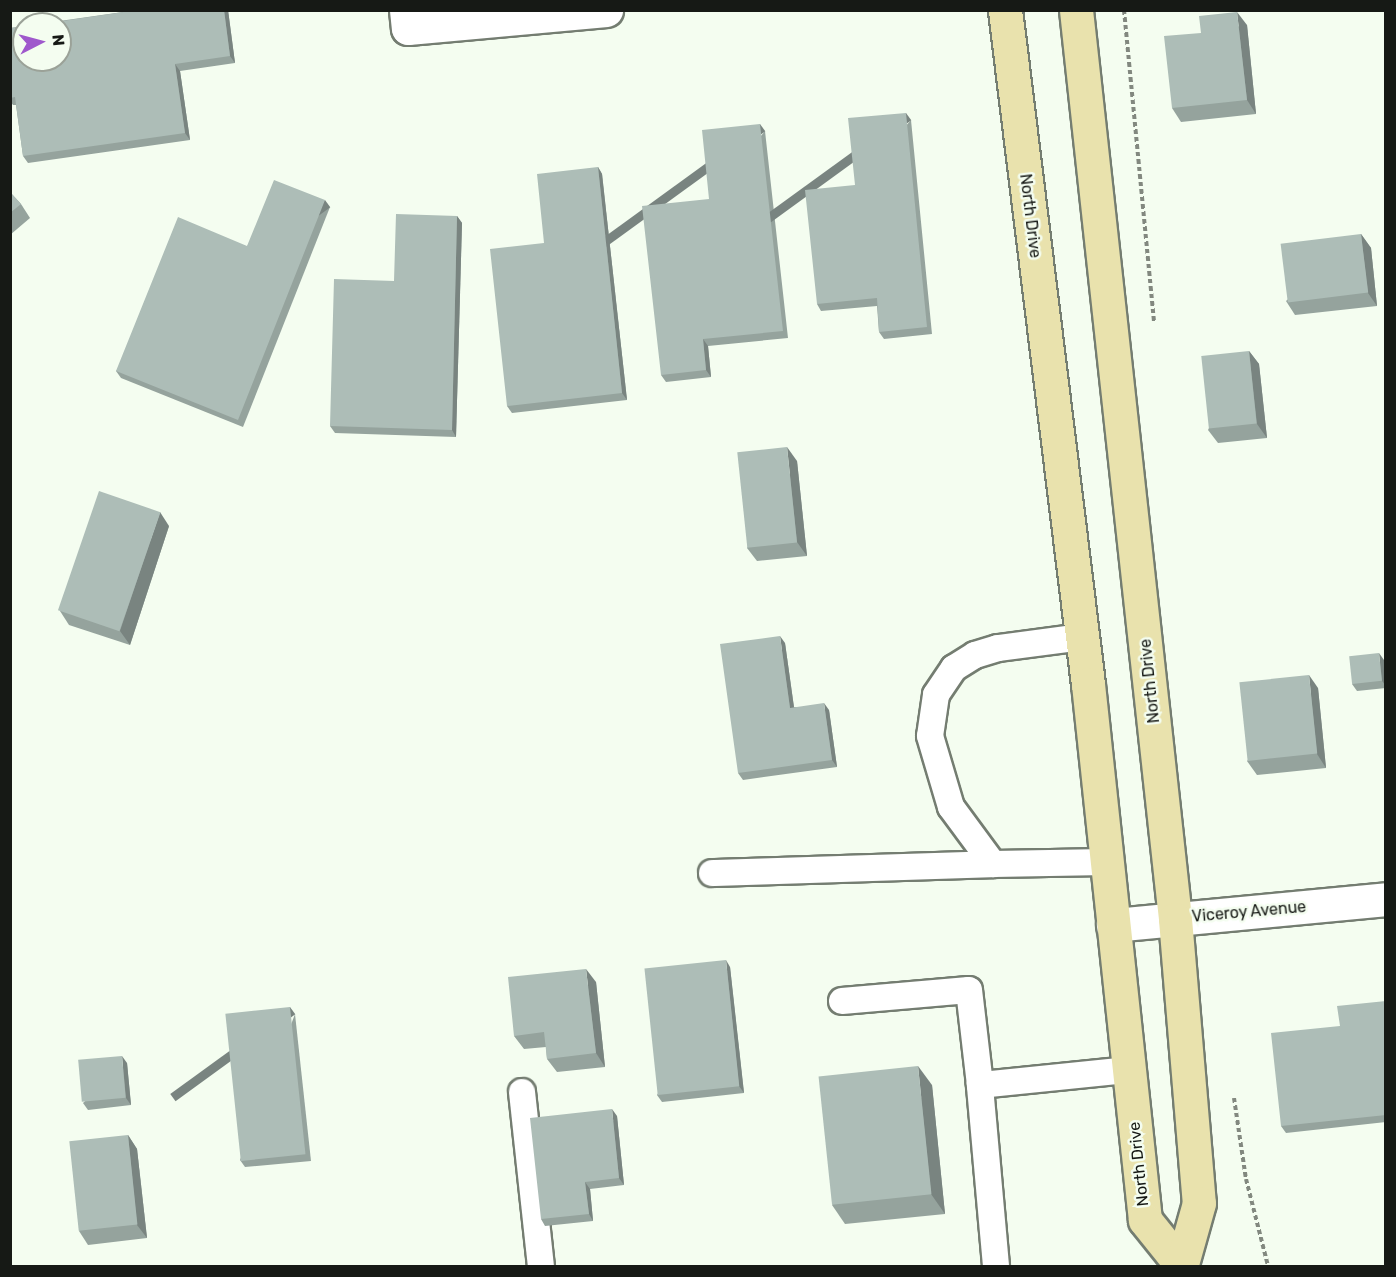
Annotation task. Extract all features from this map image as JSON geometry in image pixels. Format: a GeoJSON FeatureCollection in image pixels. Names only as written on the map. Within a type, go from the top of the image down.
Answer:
{"type":"FeatureCollection","features":[{"type":"Feature","properties":{"kind":"main road","name":"North Drive"},"geometry":{"type":"LineString","coordinates":[[1005,10],[1082,638],[1145,1220],[1174,1266]]}},
{"type":"Feature","properties":{"kind":"main road","name":"North Drive"},"geometry":{"type":"LineString","coordinates":[[1076,10],[1175,919],[1199,1203],[1174,1266]]}},
{"type":"Feature","properties":{"kind":"street"},"geometry":{"type":"LineString","coordinates":[[406,10],[408,28],[606,10]]}},
{"type":"Feature","properties":{"kind":"street","name":"Viceroy Avenue"},"geometry":{"type":"LineString","coordinates":[[1113,925],[1386,899]]}},
{"type":"Feature","properties":{"kind":"lane"},"geometry":{"type":"LineString","coordinates":[[993,864],[951,807],[938,770],[930,736],[936,695],[954,668],[975,655],[998,648],[1082,638]]}},
{"type":"Feature","properties":{"kind":"lane"},"geometry":{"type":"LineString","coordinates":[[712,873],[1106,862]]}},
{"type":"Feature","properties":{"kind":"lane"},"geometry":{"type":"LineString","coordinates":[[842,1001],[969,990],[996,1266]]}},
{"type":"Feature","properties":{"kind":"lane"},"geometry":{"type":"LineString","coordinates":[[980,1085],[1128,1070]]}},
{"type":"Feature","properties":{"kind":"lane"},"geometry":{"type":"LineString","coordinates":[[522,1092],[541,1266]]}},
{"type":"Feature","properties":{"kind":"building"},"geometry":{"type":"Polygon","coordinates":[[[137,10],[224,10],[230,56],[175,64],[185,133],[23,156],[15,97],[10,98],[10,28],[12,28],[12,72],[72,72],[72,20],[137,10]]]}},
{"type":"Feature","properties":{"kind":"building"},"geometry":{"type":"Polygon","coordinates":[[[1237,12],[1247,100],[1172,108],[1164,36],[1201,33],[1199,16],[1237,12]]]}},
{"type":"Feature","properties":{"kind":"building"},"geometry":{"type":"Polygon","coordinates":[[[906,113],[927,327],[879,332],[877,298],[817,304],[805,190],[855,185],[848,118],[906,113]]]}},
{"type":"Feature","properties":{"kind":"building"},"geometry":{"type":"Polygon","coordinates":[[[760,124],[783,331],[703,339],[706,370],[661,375],[642,206],[709,199],[702,130],[760,124]]]}},
{"type":"Feature","properties":{"kind":"building"},"geometry":{"type":"Polygon","coordinates":[[[598,167],[622,393],[507,406],[490,249],[544,243],[537,174],[598,167]]]}},
{"type":"Feature","properties":{"kind":"building"},"geometry":{"type":"Polygon","coordinates":[[[274,180],[325,200],[238,420],[116,371],[178,217],[247,246],[274,180]]]}},
{"type":"Feature","properties":{"kind":"building"},"geometry":{"type":"Polygon","coordinates":[[[10,192],[21,204],[10,213],[10,192]]]}},
{"type":"Feature","properties":{"kind":"building"},"geometry":{"type":"Polygon","coordinates":[[[396,214],[457,216],[452,430],[330,426],[334,279],[394,281],[396,214]]]}},
{"type":"Feature","properties":{"kind":"building"},"geometry":{"type":"Polygon","coordinates":[[[1361,234],[1368,293],[1288,302],[1281,244],[1361,234]]]}},
{"type":"Feature","properties":{"kind":"building"},"geometry":{"type":"Polygon","coordinates":[[[1249,351],[1257,424],[1209,429],[1201,356],[1249,351]]]}},
{"type":"Feature","properties":{"kind":"building"},"geometry":{"type":"Polygon","coordinates":[[[787,447],[797,542],[747,548],[737,452],[787,447]]]}},
{"type":"Feature","properties":{"kind":"building"},"geometry":{"type":"Polygon","coordinates":[[[99,491],[160,512],[119,631],[58,610],[99,491]]]}},
{"type":"Feature","properties":{"kind":"building"},"geometry":{"type":"Polygon","coordinates":[[[780,636],[790,708],[824,703],[832,760],[738,773],[720,644],[780,636]]]}},
{"type":"Feature","properties":{"kind":"building"},"geometry":{"type":"Polygon","coordinates":[[[1379,653],[1382,681],[1352,684],[1349,656],[1379,653]]]}},
{"type":"Feature","properties":{"kind":"building"},"geometry":{"type":"Polygon","coordinates":[[[1309,675],[1317,754],[1248,761],[1239,682],[1309,675]]]}},
{"type":"Feature","properties":{"kind":"building"},"geometry":{"type":"Polygon","coordinates":[[[726,960],[739,1086],[658,1095],[644,969],[726,960]]]}},
{"type":"Feature","properties":{"kind":"building"},"geometry":{"type":"Polygon","coordinates":[[[586,969],[596,1053],[547,1059],[544,1032],[514,1036],[508,977],[586,969]]]}},
{"type":"Feature","properties":{"kind":"building"},"geometry":{"type":"Polygon","coordinates":[[[1386,1001],[1386,1115],[1281,1126],[1271,1033],[1340,1026],[1337,1006],[1386,1001]]]}},
{"type":"Feature","properties":{"kind":"building"},"geometry":{"type":"Polygon","coordinates":[[[290,1007],[305,1154],[241,1161],[225,1014],[290,1007]]]}},
{"type":"Feature","properties":{"kind":"building"},"geometry":{"type":"Polygon","coordinates":[[[122,1056],[126,1098],[82,1102],[78,1060],[122,1056]]]}},
{"type":"Feature","properties":{"kind":"building"},"geometry":{"type":"Polygon","coordinates":[[[918,1066],[931,1194],[832,1205],[819,1076],[918,1066]]]}},
{"type":"Feature","properties":{"kind":"building"},"geometry":{"type":"Polygon","coordinates":[[[612,1109],[619,1178],[585,1182],[589,1214],[541,1219],[530,1118],[612,1109]]]}},
{"type":"Feature","properties":{"kind":"building"},"geometry":{"type":"Polygon","coordinates":[[[128,1135],[137,1225],[79,1231],[69,1141],[128,1135]]]}}]}
